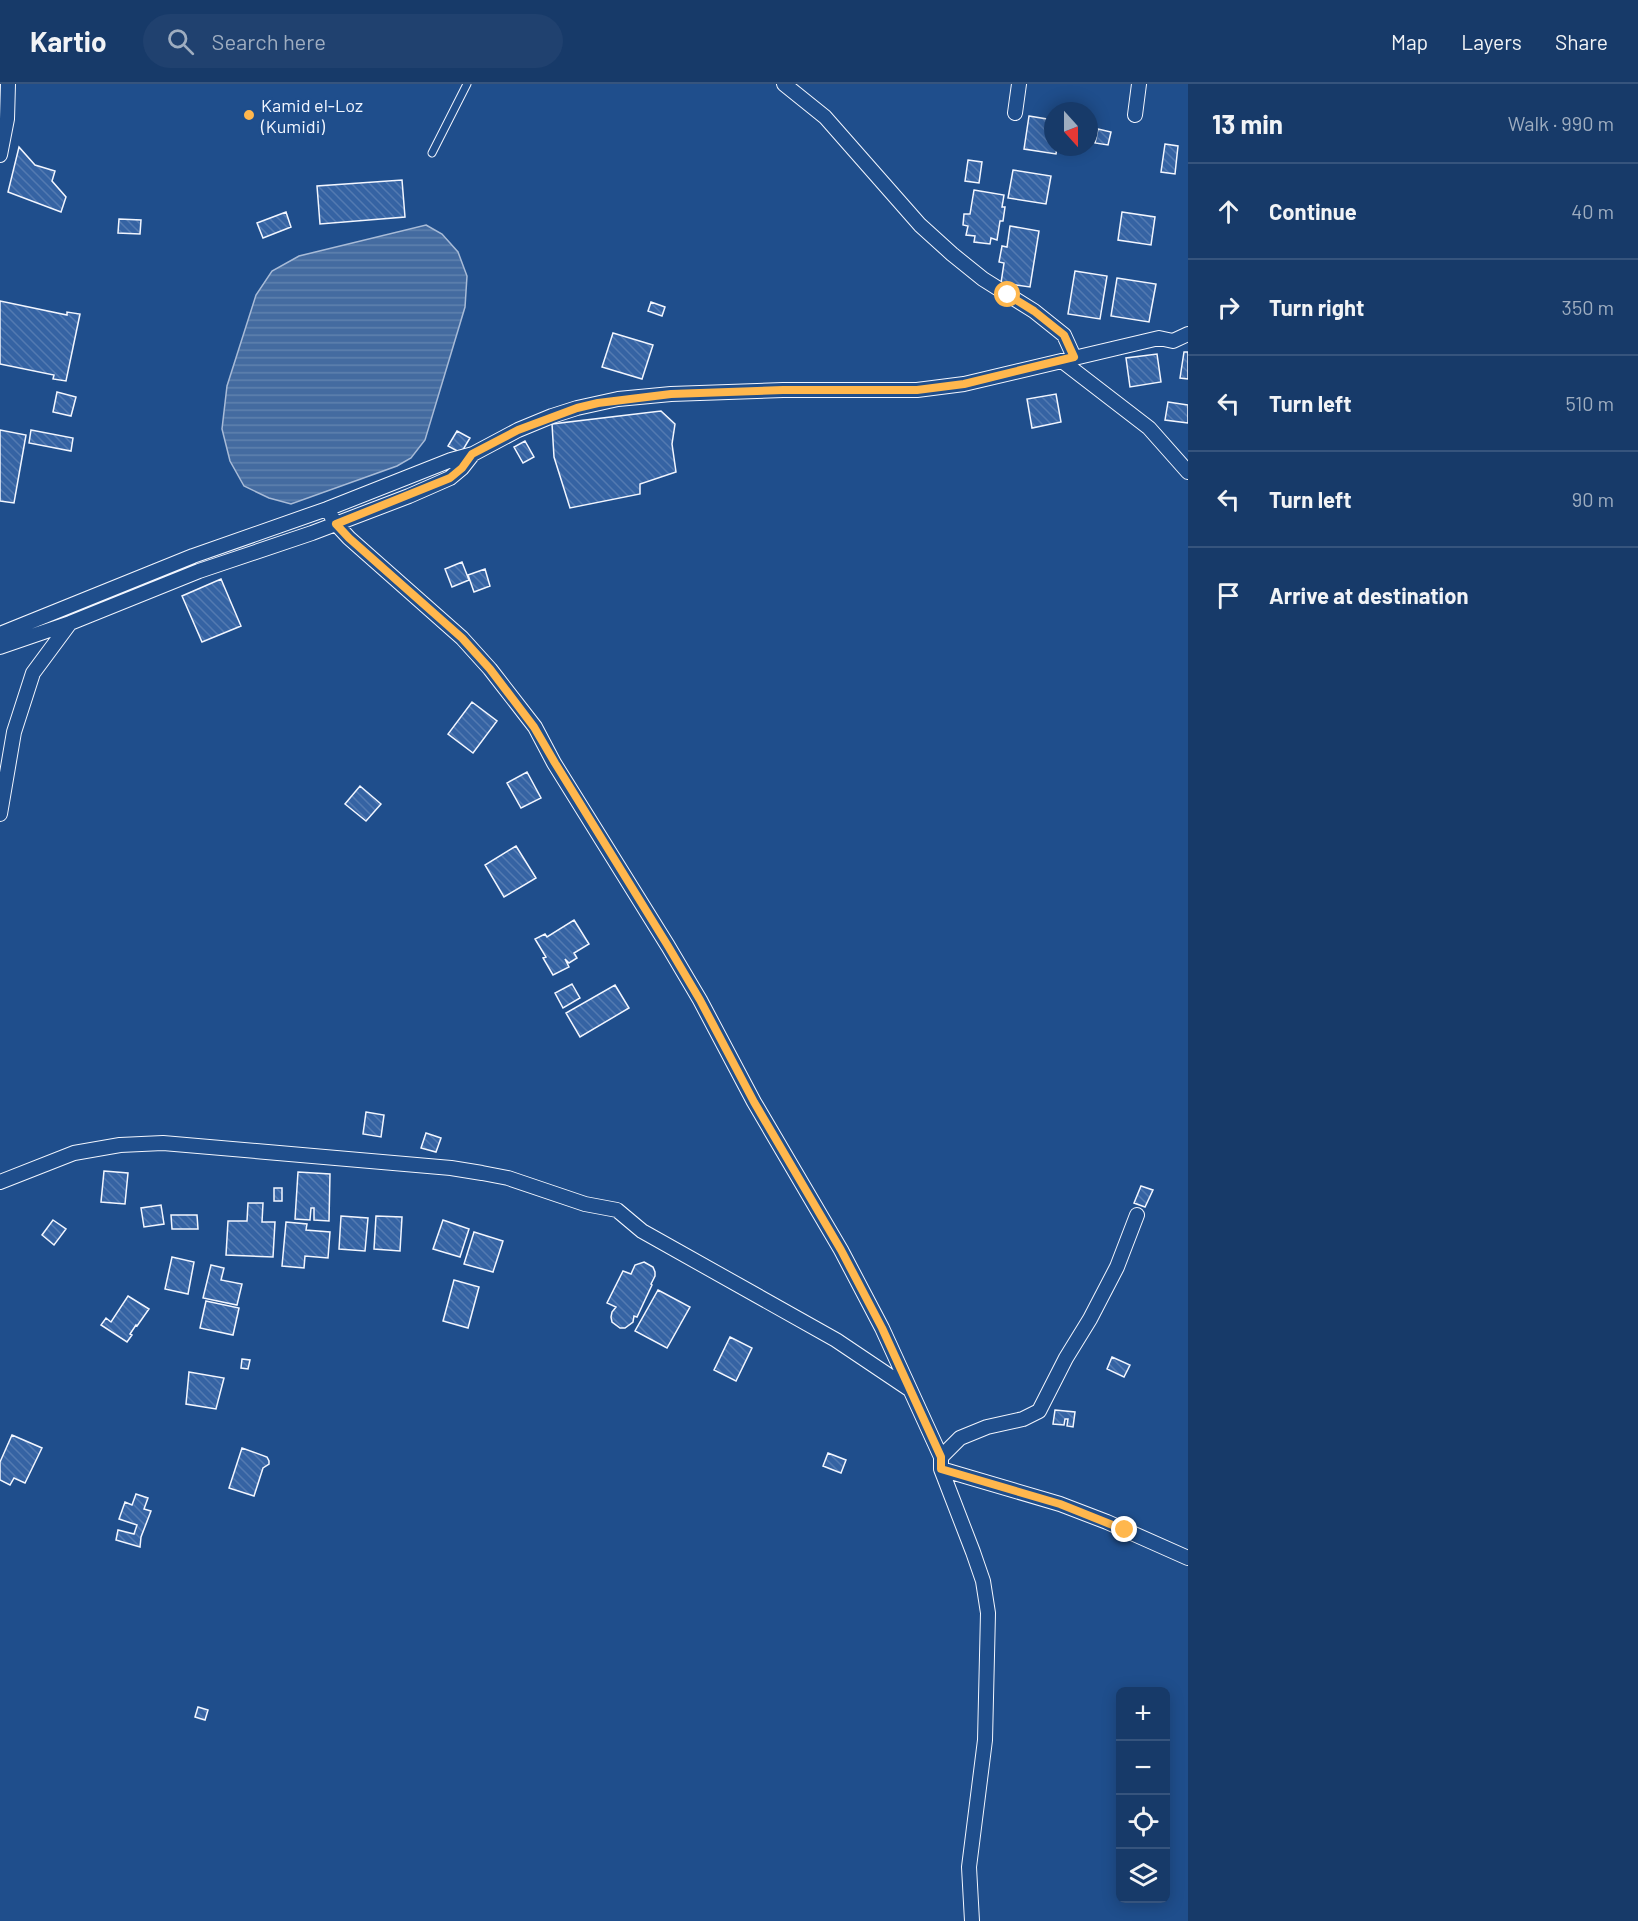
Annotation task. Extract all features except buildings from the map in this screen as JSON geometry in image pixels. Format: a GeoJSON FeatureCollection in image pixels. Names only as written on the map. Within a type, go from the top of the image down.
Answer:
{"type":"FeatureCollection","features":[{"type":"Feature","properties":{"kind":"street"},"geometry":{"type":"LineString","coordinates":[[784,84],[825,117],[920,225],[952,255],[983,279],[1034,311],[1064,335],[1068,359],[1149,428],[1188,472]]}},
{"type":"Feature","properties":{"kind":"street"},"geometry":{"type":"LineString","coordinates":[[1015,112],[1019,84]]}},
{"type":"Feature","properties":{"kind":"street"},"geometry":{"type":"LineString","coordinates":[[1135,115],[1139,84]]}},
{"type":"Feature","properties":{"kind":"street"},"geometry":{"type":"LineString","coordinates":[[0,155],[8,119],[5,92]]}},
{"type":"Feature","properties":{"kind":"street"},"geometry":{"type":"LineString","coordinates":[[1173,341],[1188,334]]}},
{"type":"Feature","properties":{"kind":"street"},"geometry":{"type":"LineString","coordinates":[[0,634],[193,556],[327,509],[451,460],[472,454],[518,430],[577,408],[618,399],[671,394],[783,390],[917,390],[964,384],[1159,338],[1188,341]]}},
{"type":"Feature","properties":{"kind":"street"},"geometry":{"type":"LineString","coordinates":[[0,647],[70,623],[199,571],[336,524],[440,483],[456,474],[472,454]]}},
{"type":"Feature","properties":{"kind":"street"},"geometry":{"type":"LineString","coordinates":[[327,509],[336,524],[349,538],[462,638],[490,669],[534,727],[700,1000],[754,1102],[859,1282],[911,1390],[974,1552],[983,1581],[988,1613],[985,1740],[969,1868],[972,1921]]}},
{"type":"Feature","properties":{"kind":"street"},"geometry":{"type":"LineString","coordinates":[[193,556],[199,571]]}},
{"type":"Feature","properties":{"kind":"street"},"geometry":{"type":"LineString","coordinates":[[0,814],[14,732],[33,673],[70,623]]}},
{"type":"Feature","properties":{"kind":"street"},"geometry":{"type":"LineString","coordinates":[[0,1182],[74,1153],[120,1145],[164,1143],[451,1168],[508,1178],[585,1204],[617,1210],[642,1231],[836,1340],[911,1390]]}},
{"type":"Feature","properties":{"kind":"street"},"geometry":{"type":"LineString","coordinates":[[941,1463],[960,1438],[987,1427],[1023,1419],[1039,1411],[1117,1267],[1137,1215]]}},
{"type":"Feature","properties":{"kind":"street"},"geometry":{"type":"LineString","coordinates":[[941,1463],[1068,1507],[1188,1558]]}},
{"type":"Feature","properties":{"kind":"lane"},"geometry":{"type":"LineString","coordinates":[[432,153],[467,84]]}},
{"type":"Feature","properties":{"kind":"water"},"geometry":{"type":"Polygon","coordinates":[[[426,225],[442,234],[458,252],[467,276],[465,307],[425,440],[411,458],[397,466],[291,504],[269,498],[244,486],[230,461],[222,429],[227,386],[256,295],[272,271],[299,256],[426,225]]]}},
{"type":"Feature","properties":{"kind":"place","name":"Kamid el-Loz (Kumidi)"},"geometry":{"type":"Point","coordinates":[249,115]}},
{"type":"Feature","properties":{"kind":"route"},"geometry":{"type":"LineString","coordinates":[[1008,295],[1034,311],[1064,335],[1074,357],[964,384],[917,390],[783,390],[671,394],[598,403],[552,416],[518,430],[472,454],[462,468],[450,478],[336,524],[462,638],[516,701],[534,727],[700,1000],[754,1102],[859,1282],[941,1457],[941,1469],[1060,1504],[1125,1530]]}}]}
